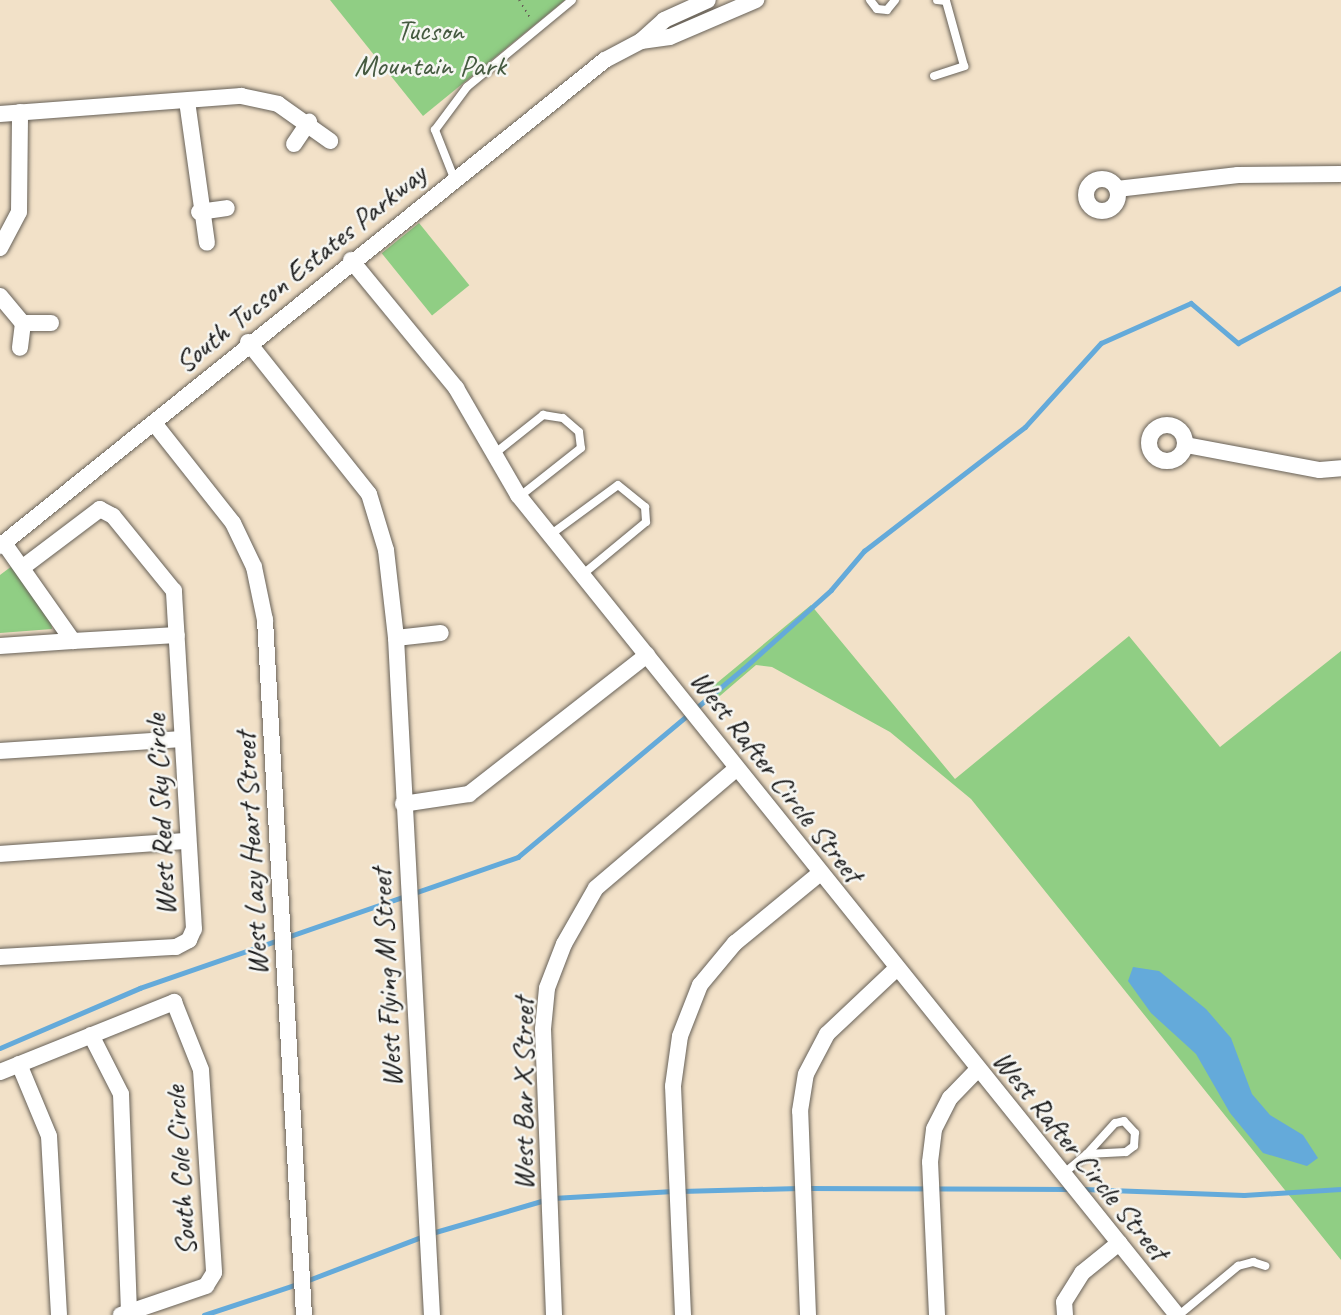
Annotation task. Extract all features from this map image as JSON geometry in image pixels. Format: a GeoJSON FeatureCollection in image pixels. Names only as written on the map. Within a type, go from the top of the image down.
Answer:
{"type":"FeatureCollection","features":[{"type":"Feature","properties":{"kind":"street"},"geometry":{"type":"LineString","coordinates":[[641,41],[664,20],[708,0]]}},
{"type":"Feature","properties":{"kind":"street"},"geometry":{"type":"LineString","coordinates":[[641,41],[670,38],[756,0]]}},
{"type":"Feature","properties":{"kind":"street","name":"South Tucson Estates Parkway"},"geometry":{"type":"LineString","coordinates":[[2,545],[154,423],[248,342],[454,178],[605,60],[641,41]]}},
{"type":"Feature","properties":{"kind":"street"},"geometry":{"type":"LineString","coordinates":[[0,114],[241,96],[278,104],[309,122],[330,141]]}},
{"type":"Feature","properties":{"kind":"street"},"geometry":{"type":"LineString","coordinates":[[187,101],[199,212],[207,243]]}},
{"type":"Feature","properties":{"kind":"street"},"geometry":{"type":"LineString","coordinates":[[0,248],[19,212],[20,112]]}},
{"type":"Feature","properties":{"kind":"street"},"geometry":{"type":"LineString","coordinates":[[294,144],[309,122]]}},
{"type":"Feature","properties":{"kind":"street"},"geometry":{"type":"LineString","coordinates":[[1117,189],[1238,175],[1341,174]]}},
{"type":"Feature","properties":{"kind":"street"},"geometry":{"type":"LineString","coordinates":[[199,212],[227,208]]}},
{"type":"Feature","properties":{"kind":"street","name":"West Rafter Circle Street"},"geometry":{"type":"LineString","coordinates":[[351,260],[456,388],[519,497],[819,874],[1178,1315]]}},
{"type":"Feature","properties":{"kind":"street"},"geometry":{"type":"LineString","coordinates":[[0,296],[22,323],[20,348]]}},
{"type":"Feature","properties":{"kind":"street"},"geometry":{"type":"LineString","coordinates":[[22,323],[51,323]]}},
{"type":"Feature","properties":{"kind":"street","name":"West Flying M Street"},"geometry":{"type":"LineString","coordinates":[[248,342],[369,494],[386,550],[396,638],[403,804],[432,1315]]}},
{"type":"Feature","properties":{"kind":"street","name":"West Lazy Heart Street"},"geometry":{"type":"LineString","coordinates":[[154,423],[233,523],[254,567],[265,620],[304,1315]]}},
{"type":"Feature","properties":{"kind":"street"},"geometry":{"type":"LineString","coordinates":[[1186,445],[1320,470],[1341,468]]}},
{"type":"Feature","properties":{"kind":"street","name":"West Red Sky Circle"},"geometry":{"type":"LineString","coordinates":[[0,957],[177,946],[189,940],[194,929],[174,591],[113,516],[100,509],[23,567]]}},
{"type":"Feature","properties":{"kind":"street"},"geometry":{"type":"LineString","coordinates":[[2,545],[23,567],[73,641]]}},
{"type":"Feature","properties":{"kind":"street"},"geometry":{"type":"LineString","coordinates":[[396,638],[441,633]]}},
{"type":"Feature","properties":{"kind":"street"},"geometry":{"type":"LineString","coordinates":[[0,646],[177,636]]}},
{"type":"Feature","properties":{"kind":"street"},"geometry":{"type":"LineString","coordinates":[[403,804],[469,794],[647,655]]}},
{"type":"Feature","properties":{"kind":"street"},"geometry":{"type":"LineString","coordinates":[[0,751],[182,739]]}},
{"type":"Feature","properties":{"kind":"street","name":"West Bar X Street"},"geometry":{"type":"LineString","coordinates":[[555,1315],[543,1029],[547,988],[564,944],[596,888],[736,769]]}},
{"type":"Feature","properties":{"kind":"street"},"geometry":{"type":"LineString","coordinates":[[0,854],[188,841]]}},
{"type":"Feature","properties":{"kind":"street"},"geometry":{"type":"LineString","coordinates":[[683,1315],[673,1086],[680,1036],[700,985],[735,943],[819,874]]}},
{"type":"Feature","properties":{"kind":"street"},"geometry":{"type":"LineString","coordinates":[[808,1315],[800,1111],[806,1074],[826,1034],[896,969]]}},
{"type":"Feature","properties":{"kind":"street","name":"South Cole Circle"},"geometry":{"type":"LineString","coordinates":[[91,1035],[174,1002],[201,1070],[214,1273],[206,1286],[125,1314]]}},
{"type":"Feature","properties":{"kind":"street"},"geometry":{"type":"LineString","coordinates":[[0,1072],[91,1035],[121,1094],[125,1314]]}},
{"type":"Feature","properties":{"kind":"street"},"geometry":{"type":"LineString","coordinates":[[19,1064],[49,1136],[59,1315]]}},
{"type":"Feature","properties":{"kind":"street"},"geometry":{"type":"LineString","coordinates":[[937,1315],[930,1162],[934,1129],[951,1098],[977,1070]]}},
{"type":"Feature","properties":{"kind":"street"},"geometry":{"type":"LineString","coordinates":[[1065,1315],[1064,1302],[1082,1273],[1119,1243]]}},
{"type":"Feature","properties":{"kind":"lane"},"geometry":{"type":"LineString","coordinates":[[454,178],[435,130],[467,87],[572,0]]}},
{"type":"Feature","properties":{"kind":"lane"},"geometry":{"type":"LineString","coordinates":[[870,0],[877,9],[887,10],[895,0]]}},
{"type":"Feature","properties":{"kind":"lane"},"geometry":{"type":"LineString","coordinates":[[934,76],[964,66],[946,1],[937,0]]}},
{"type":"Feature","properties":{"kind":"lane"},"geometry":{"type":"LineString","coordinates":[[494,454],[543,415],[563,418],[579,432],[581,448],[519,497]]}},
{"type":"Feature","properties":{"kind":"lane"},"geometry":{"type":"LineString","coordinates":[[550,535],[609,489],[623,486],[634,493],[648,515],[646,522],[582,575]]}},
{"type":"Feature","properties":{"kind":"lane"},"geometry":{"type":"LineString","coordinates":[[1062,1174],[1087,1154],[1115,1123],[1124,1121],[1135,1133],[1134,1146],[1126,1152],[1087,1154]]}},
{"type":"Feature","properties":{"kind":"lane"},"geometry":{"type":"LineString","coordinates":[[1178,1315],[1238,1266],[1253,1262],[1265,1266]]}},
{"type":"Feature","properties":{"kind":"path"},"geometry":{"type":"LineString","coordinates":[[519,0],[537,29]]}},
{"type":"Feature","properties":{"kind":"green space","name":"Tucson Mountain Park"},"geometry":{"type":"Polygon","coordinates":[[[330,0],[565,0],[423,116],[330,0]]]}},
{"type":"Feature","properties":{"kind":"green space"},"geometry":{"type":"Polygon","coordinates":[[[419,223],[469,285],[432,315],[382,253],[419,223]]]}},
{"type":"Feature","properties":{"kind":"green space"},"geometry":{"type":"Polygon","coordinates":[[[12,566],[50,614],[52,629],[0,633],[0,575],[12,566]]]}},
{"type":"Feature","properties":{"kind":"green space"},"geometry":{"type":"Polygon","coordinates":[[[811,605],[955,779],[1129,636],[1220,747],[1341,651],[1341,1260],[971,799],[890,732],[772,667],[756,665],[714,701],[706,692],[811,605]]]}},
{"type":"Feature","properties":{"kind":"water"},"geometry":{"type":"Polygon","coordinates":[[[1133,967],[1159,971],[1206,1009],[1231,1038],[1252,1094],[1270,1115],[1303,1135],[1318,1158],[1307,1166],[1263,1153],[1230,1113],[1196,1054],[1151,1013],[1128,981],[1133,967]]]}},
{"type":"Feature","properties":{"kind":"waterway"},"geometry":{"type":"LineString","coordinates":[[0,1048],[140,988],[518,857],[743,669],[831,590],[864,551],[1025,427],[1101,343],[1191,303],[1238,343],[1341,288]]}},
{"type":"Feature","properties":{"kind":"waterway"},"geometry":{"type":"LineString","coordinates":[[681,1191],[799,1188]]}},
{"type":"Feature","properties":{"kind":"waterway"},"geometry":{"type":"LineString","coordinates":[[807,1188],[1069,1189]]}},
{"type":"Feature","properties":{"kind":"waterway"},"geometry":{"type":"LineString","coordinates":[[1083,1189],[1244,1195],[1341,1189]]}},
{"type":"Feature","properties":{"kind":"waterway"},"geometry":{"type":"LineString","coordinates":[[553,1198],[673,1191]]}},
{"type":"Feature","properties":{"kind":"waterway"},"geometry":{"type":"LineString","coordinates":[[432,1233],[545,1200]]}},
{"type":"Feature","properties":{"kind":"waterway"},"geometry":{"type":"LineString","coordinates":[[306,1281],[424,1236]]}},
{"type":"Feature","properties":{"kind":"waterway"},"geometry":{"type":"LineString","coordinates":[[204,1315],[298,1284]]}}]}
